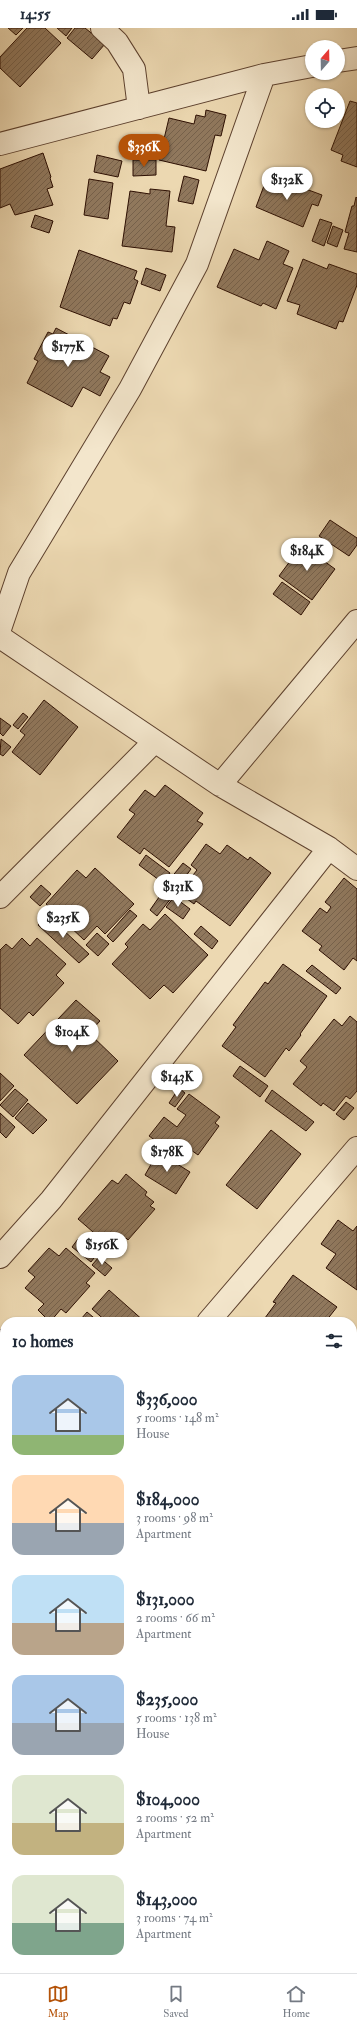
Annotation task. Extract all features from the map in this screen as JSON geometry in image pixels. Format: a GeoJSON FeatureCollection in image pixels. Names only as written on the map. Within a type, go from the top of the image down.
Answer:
{"type":"FeatureCollection","features":[{"type":"Feature","properties":{"kind":"street"},"geometry":{"type":"LineString","coordinates":[[102,28],[117,42],[134,69],[139,108]]}},
{"type":"Feature","properties":{"kind":"street"},"geometry":{"type":"LineString","coordinates":[[345,59],[357,58]]}},
{"type":"Feature","properties":{"kind":"street"},"geometry":{"type":"LineString","coordinates":[[0,144],[264,75],[305,67]]}},
{"type":"Feature","properties":{"kind":"street"},"geometry":{"type":"LineString","coordinates":[[0,629],[19,573],[130,389],[197,264],[264,75]]}},
{"type":"Feature","properties":{"kind":"street"},"geometry":{"type":"LineString","coordinates":[[220,785],[357,622]]}},
{"type":"Feature","properties":{"kind":"street"},"geometry":{"type":"LineString","coordinates":[[0,637],[220,785],[329,848],[357,869]]}},
{"type":"Feature","properties":{"kind":"street"},"geometry":{"type":"LineString","coordinates":[[0,897],[154,742]]}},
{"type":"Feature","properties":{"kind":"street"},"geometry":{"type":"LineString","coordinates":[[0,1258],[56,1194],[329,848]]}},
{"type":"Feature","properties":{"kind":"street"},"geometry":{"type":"LineString","coordinates":[[212,1317],[357,1148]]}},
{"type":"Feature","properties":{"kind":"building"},"geometry":{"type":"Polygon","coordinates":[[[8,28],[23,28],[16,35],[8,28]]]}},
{"type":"Feature","properties":{"kind":"building"},"geometry":{"type":"Polygon","coordinates":[[[27,28],[45,28],[61,43],[20,87],[0,68],[0,57],[27,28]]]}},
{"type":"Feature","properties":{"kind":"building"},"geometry":{"type":"Polygon","coordinates":[[[57,28],[72,28],[66,36],[57,28]]]}},
{"type":"Feature","properties":{"kind":"building"},"geometry":{"type":"Polygon","coordinates":[[[75,28],[85,28],[105,44],[92,59],[67,38],[75,28]]]}},
{"type":"Feature","properties":{"kind":"building"},"geometry":{"type":"Polygon","coordinates":[[[350,101],[357,103],[357,167],[341,161],[343,155],[331,150],[340,128],[345,128],[345,114],[350,101]]]}},
{"type":"Feature","properties":{"kind":"building"},"geometry":{"type":"Polygon","coordinates":[[[206,110],[226,115],[221,136],[215,135],[206,171],[159,160],[169,118],[194,124],[196,115],[205,117],[206,110]]]}},
{"type":"Feature","properties":{"kind":"building"},"geometry":{"type":"Polygon","coordinates":[[[43,153],[53,187],[47,189],[53,205],[15,215],[10,204],[0,208],[0,169],[43,153]]]}},
{"type":"Feature","properties":{"kind":"building"},"geometry":{"type":"Polygon","coordinates":[[[97,155],[122,161],[118,177],[94,172],[97,155]]]}},
{"type":"Feature","properties":{"kind":"building"},"geometry":{"type":"Polygon","coordinates":[[[133,160],[156,160],[156,175],[133,176],[133,160]]]}},
{"type":"Feature","properties":{"kind":"building"},"geometry":{"type":"Polygon","coordinates":[[[268,175],[322,195],[318,206],[312,204],[303,227],[256,207],[268,175]]]}},
{"type":"Feature","properties":{"kind":"building"},"geometry":{"type":"Polygon","coordinates":[[[184,176],[199,180],[193,204],[178,201],[184,176]]]}},
{"type":"Feature","properties":{"kind":"building"},"geometry":{"type":"Polygon","coordinates":[[[89,179],[113,183],[108,219],[84,215],[89,179]]]}},
{"type":"Feature","properties":{"kind":"building"},"geometry":{"type":"Polygon","coordinates":[[[150,189],[170,191],[166,226],[175,227],[172,252],[122,246],[130,191],[150,194],[150,189]]]}},
{"type":"Feature","properties":{"kind":"building"},"geometry":{"type":"Polygon","coordinates":[[[356,197],[357,252],[344,249],[349,233],[345,232],[356,197]]]}},
{"type":"Feature","properties":{"kind":"building"},"geometry":{"type":"Polygon","coordinates":[[[35,215],[53,221],[49,233],[31,227],[35,215]]]}},
{"type":"Feature","properties":{"kind":"building"},"geometry":{"type":"Polygon","coordinates":[[[320,219],[332,223],[324,246],[312,241],[320,219]]]}},
{"type":"Feature","properties":{"kind":"building"},"geometry":{"type":"Polygon","coordinates":[[[333,226],[343,230],[337,247],[327,243],[333,226]]]}},
{"type":"Feature","properties":{"kind":"building"},"geometry":{"type":"Polygon","coordinates":[[[267,241],[289,251],[283,264],[293,268],[276,309],[263,303],[261,306],[217,287],[234,249],[259,260],[267,241]]]}},
{"type":"Feature","properties":{"kind":"building"},"geometry":{"type":"Polygon","coordinates":[[[79,250],[137,271],[134,279],[138,281],[130,304],[124,302],[117,319],[113,318],[110,326],[60,307],[79,250]]]}},
{"type":"Feature","properties":{"kind":"building"},"geometry":{"type":"Polygon","coordinates":[[[303,259],[327,269],[329,264],[357,274],[357,285],[343,322],[339,321],[336,329],[297,314],[300,305],[287,301],[303,259]]]}},
{"type":"Feature","properties":{"kind":"building"},"geometry":{"type":"Polygon","coordinates":[[[146,268],[166,275],[160,291],[141,284],[146,268]]]}},
{"type":"Feature","properties":{"kind":"building"},"geometry":{"type":"Polygon","coordinates":[[[56,328],[109,356],[100,372],[110,377],[100,396],[83,387],[72,407],[27,383],[38,361],[34,359],[48,332],[53,334],[56,328]]]}},
{"type":"Feature","properties":{"kind":"building"},"geometry":{"type":"Polygon","coordinates":[[[330,520],[357,538],[357,545],[349,556],[319,536],[330,520]]]}},
{"type":"Feature","properties":{"kind":"building"},"geometry":{"type":"Polygon","coordinates":[[[302,545],[335,569],[312,600],[279,576],[302,545]]]}},
{"type":"Feature","properties":{"kind":"building"},"geometry":{"type":"Polygon","coordinates":[[[282,582],[310,602],[301,615],[273,594],[282,582]]]}},
{"type":"Feature","properties":{"kind":"building"},"geometry":{"type":"Polygon","coordinates":[[[44,700],[78,727],[40,775],[12,752],[25,735],[20,731],[44,700]]]}},
{"type":"Feature","properties":{"kind":"building"},"geometry":{"type":"Polygon","coordinates":[[[23,713],[28,717],[18,729],[13,725],[23,713]]]}},
{"type":"Feature","properties":{"kind":"building"},"geometry":{"type":"Polygon","coordinates":[[[0,718],[11,726],[3,736],[0,733],[0,718]]]}},
{"type":"Feature","properties":{"kind":"building"},"geometry":{"type":"Polygon","coordinates":[[[1,739],[11,747],[3,756],[0,754],[1,739]]]}},
{"type":"Feature","properties":{"kind":"building"},"geometry":{"type":"Polygon","coordinates":[[[165,785],[203,813],[197,821],[203,824],[169,867],[144,848],[140,854],[117,837],[135,814],[129,810],[145,790],[155,797],[165,785]]]}},
{"type":"Feature","properties":{"kind":"building"},"geometry":{"type":"Polygon","coordinates":[[[206,844],[220,854],[227,845],[248,860],[250,857],[271,873],[230,926],[196,901],[194,904],[179,893],[197,870],[191,865],[206,844]]]}},
{"type":"Feature","properties":{"kind":"building"},"geometry":{"type":"Polygon","coordinates":[[[146,855],[170,873],[163,883],[139,865],[146,855]]]}},
{"type":"Feature","properties":{"kind":"building"},"geometry":{"type":"Polygon","coordinates":[[[183,863],[191,869],[175,891],[166,884],[183,863]]]}},
{"type":"Feature","properties":{"kind":"building"},"geometry":{"type":"Polygon","coordinates":[[[95,868],[134,904],[105,934],[97,926],[84,940],[46,904],[77,870],[86,878],[95,868]]]}},
{"type":"Feature","properties":{"kind":"building"},"geometry":{"type":"Polygon","coordinates":[[[344,878],[357,889],[357,961],[353,958],[344,970],[319,950],[322,946],[302,931],[320,908],[327,913],[331,907],[325,902],[344,878]]]}},
{"type":"Feature","properties":{"kind":"building"},"geometry":{"type":"Polygon","coordinates":[[[41,885],[51,894],[40,906],[30,897],[41,885]]]}},
{"type":"Feature","properties":{"kind":"building"},"geometry":{"type":"Polygon","coordinates":[[[164,890],[172,897],[157,916],[150,910],[164,890]]]}},
{"type":"Feature","properties":{"kind":"building"},"geometry":{"type":"Polygon","coordinates":[[[174,897],[190,909],[183,919],[166,907],[174,897]]]}},
{"type":"Feature","properties":{"kind":"building"},"geometry":{"type":"Polygon","coordinates":[[[130,910],[137,916],[113,942],[107,936],[130,910]]]}},
{"type":"Feature","properties":{"kind":"building"},"geometry":{"type":"Polygon","coordinates":[[[165,914],[208,955],[173,993],[164,985],[150,999],[112,964],[128,947],[125,944],[143,924],[150,930],[165,914]]]}},
{"type":"Feature","properties":{"kind":"building"},"geometry":{"type":"Polygon","coordinates":[[[47,915],[89,954],[79,963],[38,925],[47,915]]]}},
{"type":"Feature","properties":{"kind":"building"},"geometry":{"type":"Polygon","coordinates":[[[201,926],[218,941],[212,949],[194,934],[201,926]]]}},
{"type":"Feature","properties":{"kind":"building"},"geometry":{"type":"Polygon","coordinates":[[[97,933],[109,944],[98,956],[86,945],[97,933]]]}},
{"type":"Feature","properties":{"kind":"building"},"geometry":{"type":"Polygon","coordinates":[[[22,938],[30,946],[37,938],[66,964],[56,975],[64,983],[33,1016],[29,1012],[18,1024],[0,1008],[0,950],[6,944],[12,949],[22,938]]]}},
{"type":"Feature","properties":{"kind":"building"},"geometry":{"type":"Polygon","coordinates":[[[283,964],[327,996],[289,1051],[286,1048],[265,1077],[222,1046],[236,1027],[233,1025],[265,982],[268,984],[283,964]]]}},
{"type":"Feature","properties":{"kind":"building"},"geometry":{"type":"Polygon","coordinates":[[[312,965],[341,988],[336,994],[306,971],[312,965]]]}},
{"type":"Feature","properties":{"kind":"building"},"geometry":{"type":"Polygon","coordinates":[[[76,1000],[100,1021],[89,1033],[118,1061],[77,1104],[24,1055],[76,1000]]]}},
{"type":"Feature","properties":{"kind":"building"},"geometry":{"type":"Polygon","coordinates":[[[350,1016],[357,1022],[357,1091],[350,1099],[346,1096],[334,1111],[323,1103],[321,1106],[293,1084],[307,1067],[300,1061],[334,1019],[342,1026],[350,1016]]]}},
{"type":"Feature","properties":{"kind":"building"},"geometry":{"type":"Polygon","coordinates":[[[240,1066],[268,1086],[260,1097],[233,1076],[240,1066]]]}},
{"type":"Feature","properties":{"kind":"building"},"geometry":{"type":"Polygon","coordinates":[[[0,1073],[14,1086],[0,1101],[0,1073]]]}},
{"type":"Feature","properties":{"kind":"building"},"geometry":{"type":"Polygon","coordinates":[[[179,1088],[185,1093],[175,1107],[169,1103],[179,1088]]]}},
{"type":"Feature","properties":{"kind":"building"},"geometry":{"type":"Polygon","coordinates":[[[15,1089],[28,1100],[13,1117],[0,1105],[15,1089]]]}},
{"type":"Feature","properties":{"kind":"building"},"geometry":{"type":"Polygon","coordinates":[[[272,1090],[314,1122],[306,1131],[265,1101],[272,1090]]]}},
{"type":"Feature","properties":{"kind":"building"},"geometry":{"type":"Polygon","coordinates":[[[189,1094],[220,1117],[215,1123],[219,1126],[198,1155],[191,1150],[183,1160],[149,1136],[164,1117],[177,1127],[186,1115],[177,1109],[189,1094]]]}},
{"type":"Feature","properties":{"kind":"building"},"geometry":{"type":"Polygon","coordinates":[[[346,1102],[354,1108],[344,1120],[336,1114],[346,1102]]]}},
{"type":"Feature","properties":{"kind":"building"},"geometry":{"type":"Polygon","coordinates":[[[28,1103],[47,1120],[33,1134],[15,1118],[28,1103]]]}},
{"type":"Feature","properties":{"kind":"building"},"geometry":{"type":"Polygon","coordinates":[[[0,1113],[15,1127],[6,1138],[0,1132],[0,1113]]]}},
{"type":"Feature","properties":{"kind":"building"},"geometry":{"type":"Polygon","coordinates":[[[271,1130],[301,1154],[257,1209],[226,1185],[271,1130]]]}},
{"type":"Feature","properties":{"kind":"building"},"geometry":{"type":"Polygon","coordinates":[[[158,1152],[190,1172],[176,1194],[145,1175],[158,1152]]]}},
{"type":"Feature","properties":{"kind":"building"},"geometry":{"type":"Polygon","coordinates":[[[126,1174],[147,1192],[145,1195],[154,1202],[150,1206],[155,1209],[128,1240],[126,1238],[115,1251],[78,1219],[112,1180],[118,1184],[126,1174]]]}},
{"type":"Feature","properties":{"kind":"building"},"geometry":{"type":"Polygon","coordinates":[[[338,1220],[353,1231],[357,1226],[357,1290],[326,1268],[336,1254],[321,1244],[338,1220]]]}},
{"type":"Feature","properties":{"kind":"building"},"geometry":{"type":"Polygon","coordinates":[[[78,1239],[97,1254],[91,1262],[72,1247],[78,1239]]]}},
{"type":"Feature","properties":{"kind":"building"},"geometry":{"type":"Polygon","coordinates":[[[49,1248],[59,1256],[66,1248],[95,1273],[86,1283],[90,1286],[66,1313],[61,1309],[54,1317],[45,1317],[38,1310],[44,1304],[25,1288],[35,1277],[28,1271],[49,1248]]]}},
{"type":"Feature","properties":{"kind":"building"},"geometry":{"type":"Polygon","coordinates":[[[99,1257],[112,1268],[105,1276],[92,1265],[99,1257]]]}},
{"type":"Feature","properties":{"kind":"building"},"geometry":{"type":"Polygon","coordinates":[[[293,1275],[337,1307],[329,1317],[266,1317],[276,1303],[273,1302],[293,1275]]]}},
{"type":"Feature","properties":{"kind":"building"},"geometry":{"type":"Polygon","coordinates":[[[109,1290],[139,1317],[101,1317],[92,1309],[109,1290]]]}},
{"type":"Feature","properties":{"kind":"building"},"geometry":{"type":"Polygon","coordinates":[[[87,1312],[93,1317],[83,1317],[87,1312]]]}}]}
